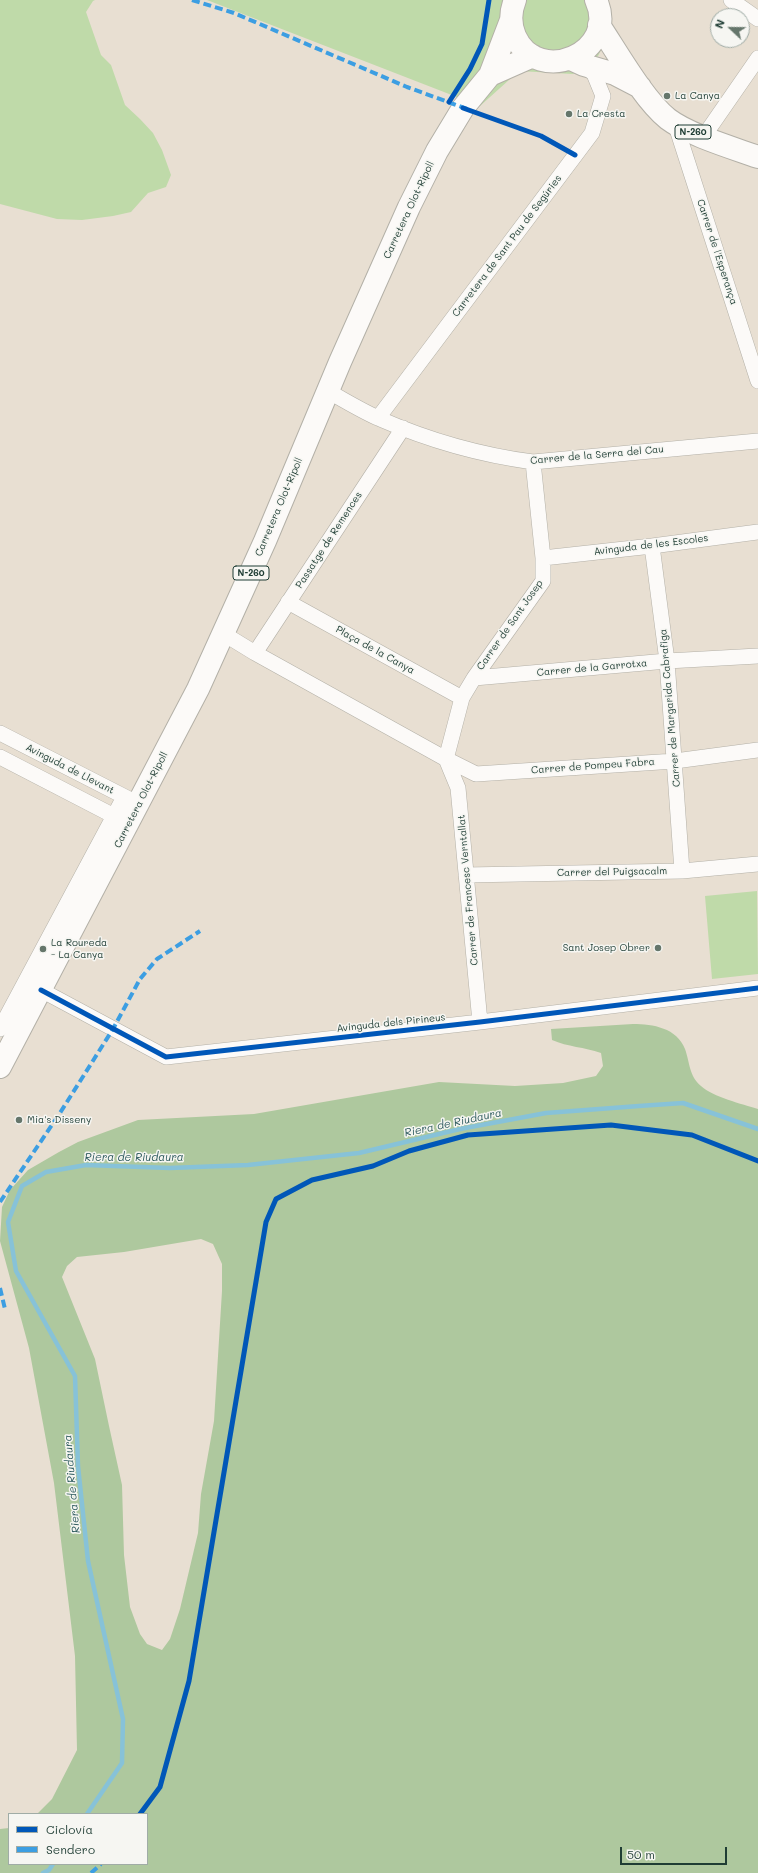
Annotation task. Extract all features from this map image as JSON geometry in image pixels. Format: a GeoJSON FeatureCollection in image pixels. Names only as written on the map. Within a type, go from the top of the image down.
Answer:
{"type":"FeatureCollection","features":[{"type":"Feature","properties":{"kind":"main road","name":"N-260"},"geometry":{"type":"LineString","coordinates":[[578,62],[580,55],[590,46],[597,34],[600,11],[596,0]]}},
{"type":"Feature","properties":{"kind":"main road","name":"N-260"},"geometry":{"type":"LineString","coordinates":[[513,10],[514,32],[519,43],[533,56],[556,62],[578,62],[615,74],[641,88]]}},
{"type":"Feature","properties":{"kind":"main road","name":"Carretera Olot-Ripoll"},"geometry":{"type":"LineString","coordinates":[[0,1067],[41,990],[132,800],[198,689],[224,634],[380,270],[422,179],[463,108],[490,75],[513,10]]}},
{"type":"Feature","properties":{"kind":"main road","name":"N-260"},"geometry":{"type":"LineString","coordinates":[[599,25],[641,88],[661,112],[675,123],[758,157]]}},
{"type":"Feature","properties":{"kind":"main road","name":"Carretera Olot-Ripoll"},"geometry":{"type":"LineString","coordinates":[[490,75],[533,56]]}},
{"type":"Feature","properties":{"kind":"street"},"geometry":{"type":"LineString","coordinates":[[731,0],[758,19]]}},
{"type":"Feature","properties":{"kind":"street"},"geometry":{"type":"LineString","coordinates":[[704,136],[758,58]]}},
{"type":"Feature","properties":{"kind":"street","name":"Carretera de Sant Pau de Segúries"},"geometry":{"type":"LineString","coordinates":[[378,418],[592,133],[603,96],[594,74],[578,62]]}},
{"type":"Feature","properties":{"kind":"street","name":"Carrer de l'Esperança"},"geometry":{"type":"LineString","coordinates":[[675,123],[758,381]]}},
{"type":"Feature","properties":{"kind":"street","name":"Carrer de la Serra del Cau"},"geometry":{"type":"LineString","coordinates":[[328,391],[378,418],[435,441],[513,459],[533,462],[758,441]]}},
{"type":"Feature","properties":{"kind":"street","name":"Passatge de Remences"},"geometry":{"type":"LineString","coordinates":[[255,653],[403,428]]}},
{"type":"Feature","properties":{"kind":"street","name":"Carrer de Sant Josep"},"geometry":{"type":"LineString","coordinates":[[446,760],[462,698],[474,678],[543,581],[543,558],[533,462]]}},
{"type":"Feature","properties":{"kind":"street","name":"Avinguda de les Escoles"},"geometry":{"type":"LineString","coordinates":[[543,558],[758,532]]}},
{"type":"Feature","properties":{"kind":"street","name":"Carrer de Margarida Cabrafiga"},"geometry":{"type":"LineString","coordinates":[[652,546],[667,661],[682,871]]}},
{"type":"Feature","properties":{"kind":"street","name":"Plaça de la Canya"},"geometry":{"type":"LineString","coordinates":[[288,602],[462,698]]}},
{"type":"Feature","properties":{"kind":"street"},"geometry":{"type":"LineString","coordinates":[[224,634],[255,653],[446,760]]}},
{"type":"Feature","properties":{"kind":"street","name":"Carrer de la Garrotxa"},"geometry":{"type":"LineString","coordinates":[[474,678],[667,661],[758,656]]}},
{"type":"Feature","properties":{"kind":"street","name":"Avinguda de Llevant"},"geometry":{"type":"LineString","coordinates":[[0,733],[132,800]]}},
{"type":"Feature","properties":{"kind":"street","name":"Carrer de Pompeu Fabra"},"geometry":{"type":"LineString","coordinates":[[446,760],[476,774],[675,761],[758,750]]}},
{"type":"Feature","properties":{"kind":"street"},"geometry":{"type":"LineString","coordinates":[[0,757],[114,816]]}},
{"type":"Feature","properties":{"kind":"street","name":"Carrer de Francesc Verntallat"},"geometry":{"type":"LineString","coordinates":[[446,760],[458,788],[480,1022]]}},
{"type":"Feature","properties":{"kind":"street"},"geometry":{"type":"LineString","coordinates":[[0,1029],[114,816],[132,800]]}},
{"type":"Feature","properties":{"kind":"street","name":"Carrer del Puigsacalm"},"geometry":{"type":"LineString","coordinates":[[466,875],[682,871],[758,864]]}},
{"type":"Feature","properties":{"kind":"street","name":"Avinguda dels Pirineus"},"geometry":{"type":"LineString","coordinates":[[41,990],[166,1057],[480,1022],[758,988]]}},
{"type":"Feature","properties":{"kind":"green space"},"geometry":{"type":"Polygon","coordinates":[[[0,0],[95,0],[86,12],[101,55],[111,65],[125,105],[153,133],[162,150],[171,175],[166,187],[148,193],[131,212],[82,220],[57,219],[0,204],[0,0]]]}},
{"type":"Feature","properties":{"kind":"green space"},"geometry":{"type":"Polygon","coordinates":[[[207,0],[608,0],[610,22],[603,49],[598,56],[573,74],[519,71],[480,106],[207,0]]]}},
{"type":"Feature","properties":{"kind":"green space"},"geometry":{"type":"Polygon","coordinates":[[[757,891],[758,974],[712,979],[705,896],[757,891]]]}},
{"type":"Feature","properties":{"kind":"green space"},"geometry":{"type":"Polygon","coordinates":[[[633,1024],[656,1026],[670,1032],[681,1042],[685,1049],[692,1074],[701,1086],[720,1097],[758,1109],[758,1873],[0,1873],[0,1829],[8,1828],[8,1865],[148,1865],[148,1813],[38,1813],[52,1799],[77,1750],[75,1656],[54,1483],[29,1348],[0,1241],[2,1207],[10,1190],[28,1170],[59,1152],[78,1142],[138,1120],[254,1114],[439,1082],[515,1086],[563,1083],[596,1076],[603,1066],[601,1053],[552,1040],[551,1029],[633,1024]],[[201,1239],[124,1252],[77,1257],[67,1266],[62,1277],[95,1359],[122,1485],[124,1555],[130,1607],[140,1634],[147,1644],[162,1650],[170,1639],[180,1609],[198,1533],[201,1494],[214,1421],[222,1291],[222,1264],[213,1244],[201,1239]]]}},
{"type":"Feature","properties":{"kind":"waterway","name":"Riera de Riudaura"},"geometry":{"type":"LineString","coordinates":[[88,1813],[122,1763],[123,1719],[88,1561],[78,1466],[75,1376],[16,1271],[8,1222],[22,1186],[46,1172],[86,1165],[170,1168],[248,1165],[359,1153],[460,1129],[546,1113],[683,1103],[758,1129]]}},
{"type":"Feature","properties":{"kind":"waterway","name":"Riera de Riudaura"},"geometry":{"type":"LineString","coordinates":[[43,1873],[49,1870],[52,1865]]}},
{"type":"Feature","properties":{"kind":"marked path"},"geometry":{"type":"LineString","coordinates":[[192,0],[234,13],[407,87],[467,109]]}},
{"type":"Feature","properties":{"kind":"marked path"},"geometry":{"type":"LineString","coordinates":[[0,1202],[60,1113],[113,1029],[140,979],[157,959],[200,931]]}},
{"type":"Feature","properties":{"kind":"marked path"},"geometry":{"type":"LineString","coordinates":[[0,1288],[5,1309]]}},
{"type":"Feature","properties":{"kind":"marked path"},"geometry":{"type":"LineString","coordinates":[[91,1873],[100,1865]]}},
{"type":"Feature","properties":{"kind":"cycle path"},"geometry":{"type":"LineString","coordinates":[[449,102],[470,69],[482,44],[489,0]]}},
{"type":"Feature","properties":{"kind":"cycle path"},"geometry":{"type":"LineString","coordinates":[[463,108],[541,136],[575,155]]}},
{"type":"Feature","properties":{"kind":"cycle path"},"geometry":{"type":"LineString","coordinates":[[41,990],[166,1057],[480,1022],[758,988]]}},
{"type":"Feature","properties":{"kind":"cycle path"},"geometry":{"type":"LineString","coordinates":[[141,1813],[160,1787],[189,1681],[266,1222],[276,1199],[312,1180],[373,1166],[409,1151],[468,1135],[611,1125],[692,1135],[758,1161]]}},
{"type":"Feature","properties":{"kind":"place","name":"La Canya"},"geometry":{"type":"Point","coordinates":[667,96]}},
{"type":"Feature","properties":{"kind":"place","name":"La Cresta"},"geometry":{"type":"Point","coordinates":[569,114]}},
{"type":"Feature","properties":{"kind":"place","name":"Sant Josep Obrer"},"geometry":{"type":"Point","coordinates":[658,948]}},
{"type":"Feature","properties":{"kind":"place","name":"La Roureda - La Canya"},"geometry":{"type":"Point","coordinates":[43,949]}},
{"type":"Feature","properties":{"kind":"place","name":"Mia's Disseny"},"geometry":{"type":"Point","coordinates":[19,1120]}}]}
